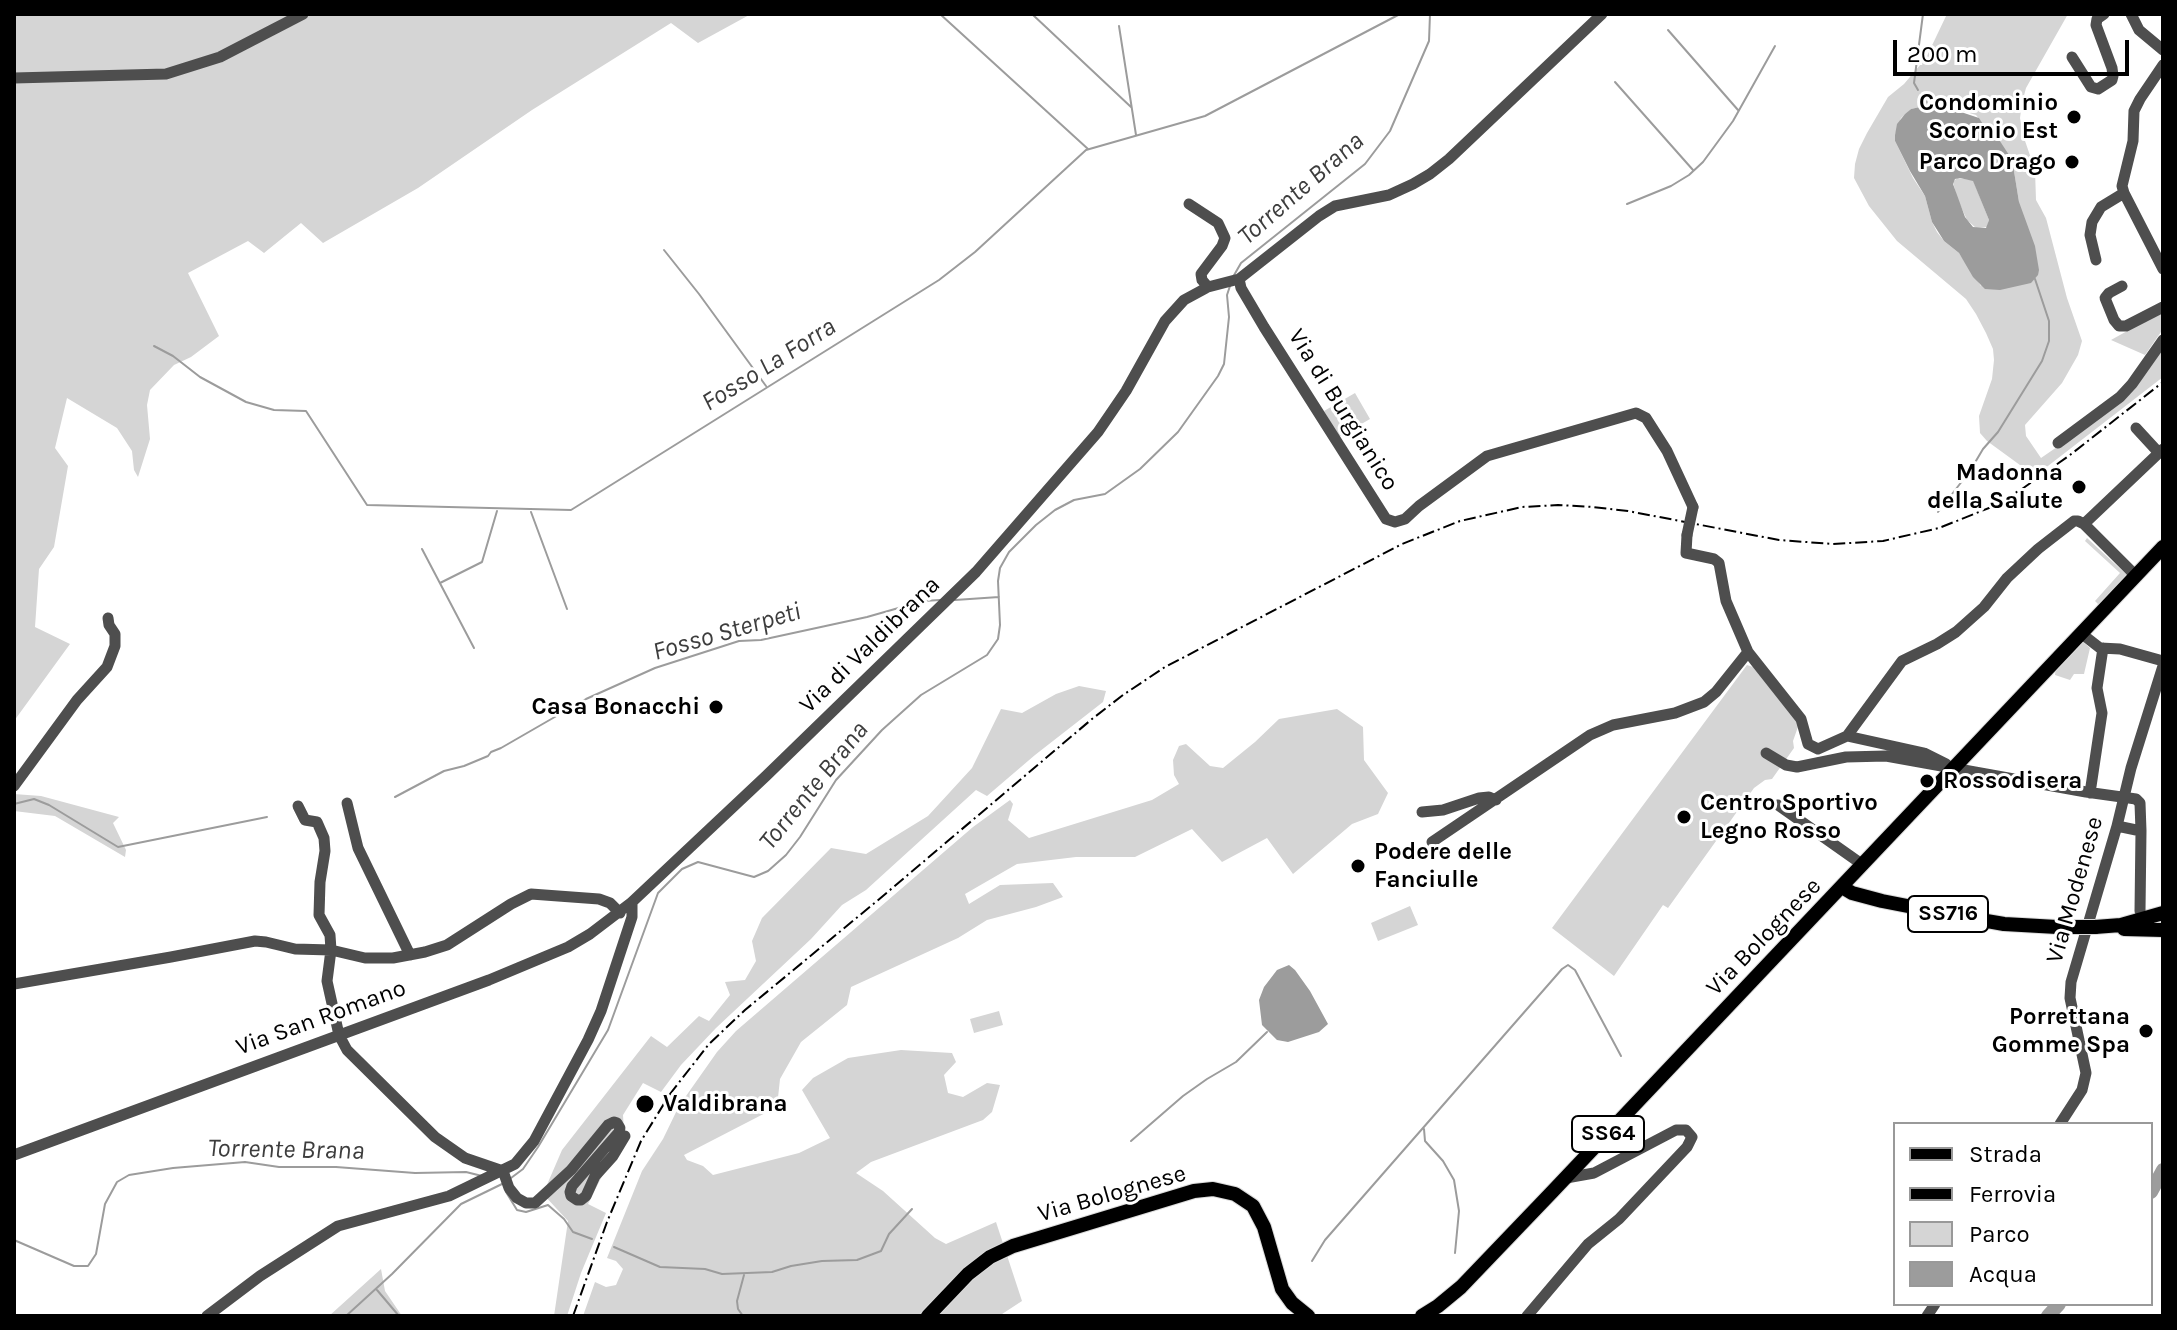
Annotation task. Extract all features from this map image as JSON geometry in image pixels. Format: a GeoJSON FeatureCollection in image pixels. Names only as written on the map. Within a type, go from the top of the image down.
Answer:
{"type":"FeatureCollection","features":[{"type":"Feature","properties":{"kind":"main road","name":"Via Bolognese"},"geometry":{"type":"LineString","coordinates":[[1422,1316],[1461,1287],[2163,547]]}},
{"type":"Feature","properties":{"kind":"main road","name":"SS716"},"geometry":{"type":"LineString","coordinates":[[1842,887],[1882,901],[1989,922],[2095,927],[2121,925],[2163,913]]}},
{"type":"Feature","properties":{"kind":"main road"},"geometry":{"type":"LineString","coordinates":[[2095,927],[2163,930]]}},
{"type":"Feature","properties":{"kind":"main road","name":"Via Bolognese"},"geometry":{"type":"LineString","coordinates":[[928,1316],[968,1274],[998,1252],[1159,1201],[1213,1189],[1235,1194],[1253,1206],[1264,1227],[1282,1289],[1292,1303],[1308,1316]]}},
{"type":"Feature","properties":{"kind":"street"},"geometry":{"type":"LineString","coordinates":[[14,78],[166,74],[220,57],[303,14]]}},
{"type":"Feature","properties":{"kind":"street","name":"Via di Valdibrana"},"geometry":{"type":"LineString","coordinates":[[632,902],[976,572],[1098,432],[1126,391],[1154,340],[1184,300],[1208,287],[1238,280],[1335,206],[1389,195],[1430,174],[1602,14]]}},
{"type":"Feature","properties":{"kind":"street"},"geometry":{"type":"LineString","coordinates":[[2072,57],[2091,87],[2099,88],[2112,80],[2113,71],[2096,25],[2097,19],[2104,14]]}},
{"type":"Feature","properties":{"kind":"street"},"geometry":{"type":"LineString","coordinates":[[2131,14],[2139,30],[2163,50]]}},
{"type":"Feature","properties":{"kind":"street"},"geometry":{"type":"LineString","coordinates":[[2162,266],[2124,193],[2123,182],[2134,137],[2134,111],[2163,65]]}},
{"type":"Feature","properties":{"kind":"street"},"geometry":{"type":"LineString","coordinates":[[2096,260],[2090,235],[2092,222],[2101,207],[2124,193]]}},
{"type":"Feature","properties":{"kind":"street"},"geometry":{"type":"LineString","coordinates":[[1189,204],[1218,223],[1225,238],[1201,274],[1208,287]]}},
{"type":"Feature","properties":{"kind":"street","name":"Via di Burgianico"},"geometry":{"type":"LineString","coordinates":[[1238,280],[1344,456],[1386,519],[1395,522],[1405,519],[1487,456],[1641,414],[1649,420],[1667,451],[1693,507],[1686,553],[1719,563],[1726,601],[1748,652],[1801,719],[1811,746],[1824,749],[1847,736],[1924,753],[1953,769]]}},
{"type":"Feature","properties":{"kind":"street"},"geometry":{"type":"LineString","coordinates":[[2122,286],[2105,298],[2119,326],[2126,326],[2163,307]]}},
{"type":"Feature","properties":{"kind":"street"},"geometry":{"type":"LineString","coordinates":[[2058,443],[2120,397],[2163,340]]}},
{"type":"Feature","properties":{"kind":"street"},"geometry":{"type":"LineString","coordinates":[[2084,524],[2161,451],[2136,428]]}},
{"type":"Feature","properties":{"kind":"street"},"geometry":{"type":"LineString","coordinates":[[1847,736],[1900,663],[1956,632],[1984,607],[2033,552],[2074,521],[2084,524],[2136,576]]}},
{"type":"Feature","properties":{"kind":"street"},"geometry":{"type":"LineString","coordinates":[[14,786],[77,700],[107,667],[115,646],[115,634],[108,618]]}},
{"type":"Feature","properties":{"kind":"street"},"geometry":{"type":"LineString","coordinates":[[2082,634],[2103,648],[2120,649],[2163,664]]}},
{"type":"Feature","properties":{"kind":"street"},"geometry":{"type":"LineString","coordinates":[[2090,793],[2102,713],[2097,692],[2103,648]]}},
{"type":"Feature","properties":{"kind":"street"},"geometry":{"type":"LineString","coordinates":[[1432,842],[1597,731],[1675,713],[1704,702],[1716,692],[1748,652]]}},
{"type":"Feature","properties":{"kind":"street","name":"Via Modenese"},"geometry":{"type":"LineString","coordinates":[[2061,1122],[2076,1101],[2085,1079],[2085,1061],[2070,987],[2163,664]]}},
{"type":"Feature","properties":{"kind":"street"},"geometry":{"type":"LineString","coordinates":[[1766,753],[1786,765],[1797,767],[1846,757],[1878,756],[2136,799],[2140,803],[2140,911]]}},
{"type":"Feature","properties":{"kind":"street"},"geometry":{"type":"LineString","coordinates":[[1422,812],[1443,810],[1479,798],[1496,800]]}},
{"type":"Feature","properties":{"kind":"street"},"geometry":{"type":"LineString","coordinates":[[347,803],[358,848],[410,955]]}},
{"type":"Feature","properties":{"kind":"street"},"geometry":{"type":"LineString","coordinates":[[1778,805],[1863,865]]}},
{"type":"Feature","properties":{"kind":"street"},"geometry":{"type":"LineString","coordinates":[[298,806],[305,820],[317,822],[324,838],[318,910],[329,931],[331,950],[327,981],[339,1035],[347,1050],[435,1137],[465,1158],[503,1171]]}},
{"type":"Feature","properties":{"kind":"street"},"geometry":{"type":"LineString","coordinates":[[2117,826],[2141,831]]}},
{"type":"Feature","properties":{"kind":"street"},"geometry":{"type":"LineString","coordinates":[[14,984],[244,942],[331,950],[365,958],[393,958],[447,945],[531,894],[599,899],[620,913]]}},
{"type":"Feature","properties":{"kind":"street"},"geometry":{"type":"LineString","coordinates":[[207,1316],[260,1276],[338,1226],[449,1196],[515,1164],[534,1141],[573,1072],[601,1011],[630,921],[632,902]]}},
{"type":"Feature","properties":{"kind":"street","name":"Via San Romano"},"geometry":{"type":"LineString","coordinates":[[14,1155],[548,956],[579,941],[632,902]]}},
{"type":"Feature","properties":{"kind":"street"},"geometry":{"type":"LineString","coordinates":[[503,1171],[509,1188],[521,1202],[540,1200],[571,1170],[608,1125],[617,1123],[619,1132],[572,1186],[571,1196],[581,1200],[625,1136]]}},
{"type":"Feature","properties":{"kind":"street"},"geometry":{"type":"LineString","coordinates":[[1527,1316],[1588,1244],[1619,1219],[1687,1147],[1692,1137],[1686,1130],[1676,1130],[1594,1173],[1566,1178]]}},
{"type":"Feature","properties":{"kind":"green space"},"geometry":{"type":"Polygon","coordinates":[[[14,14],[751,14],[698,43],[671,23],[532,110],[418,188],[323,243],[301,223],[264,253],[248,241],[188,273],[219,336],[191,357],[174,365],[150,390],[147,405],[150,439],[138,477],[132,451],[117,428],[67,398],[55,448],[68,466],[54,547],[39,569],[35,627],[70,644],[14,721],[14,14]]]}},
{"type":"Feature","properties":{"kind":"green space"},"geometry":{"type":"Polygon","coordinates":[[[1947,14],[2068,14],[2026,88],[2020,118],[2035,170],[2036,200],[2046,218],[2082,341],[2078,355],[2062,383],[2025,425],[2026,436],[2041,458],[2070,438],[2163,348],[2163,377],[2035,476],[1980,433],[1979,416],[1992,379],[1994,360],[1993,349],[1976,314],[1966,299],[1897,241],[1869,206],[1854,178],[1859,149],[1888,97],[1926,58],[1947,14]],[[1929,101],[1924,106],[1911,109],[1901,118],[1895,141],[1925,196],[1937,232],[1959,253],[1981,286],[2019,202],[2013,165],[1996,135],[1976,115],[1929,101]]]}},
{"type":"Feature","properties":{"kind":"green space"},"geometry":{"type":"Polygon","coordinates":[[[1957,178],[1973,180],[1989,220],[1987,227],[1976,228],[1967,220],[1953,182],[1957,178]]]}},
{"type":"Feature","properties":{"kind":"green space"},"geometry":{"type":"Polygon","coordinates":[[[2163,311],[2163,329],[2145,355],[2111,340],[2163,311]]]}},
{"type":"Feature","properties":{"kind":"green space"},"geometry":{"type":"Polygon","coordinates":[[[1355,393],[1370,419],[1339,437],[1324,411],[1355,393]]]}},
{"type":"Feature","properties":{"kind":"green space"},"geometry":{"type":"Polygon","coordinates":[[[2087,538],[2127,575],[2099,605],[2095,601],[2120,573],[2085,541],[2087,538]]]}},
{"type":"Feature","properties":{"kind":"green space"},"geometry":{"type":"Polygon","coordinates":[[[2082,641],[2090,648],[2084,674],[2074,674],[2070,680],[2055,675],[2056,667],[2082,641]]]}},
{"type":"Feature","properties":{"kind":"green space","name":"Centro Sportivo Legno Rosso"},"geometry":{"type":"Polygon","coordinates":[[[1747,665],[1753,667],[1799,724],[1793,741],[1794,748],[1772,779],[1754,788],[1668,908],[1663,905],[1614,976],[1552,928],[1747,665]]]}},
{"type":"Feature","properties":{"kind":"green space"},"geometry":{"type":"Polygon","coordinates":[[[1079,686],[1106,691],[1103,702],[987,796],[976,790],[866,890],[842,905],[811,939],[716,1028],[681,1065],[661,1092],[643,1083],[623,1115],[624,1132],[588,1204],[606,1213],[567,1316],[554,1316],[568,1221],[543,1194],[562,1150],[651,1036],[667,1047],[699,1016],[709,1021],[730,995],[725,982],[745,980],[756,961],[752,941],[762,918],[831,848],[866,854],[928,816],[972,768],[1001,709],[1022,713],[1056,694],[1079,686]]]}},
{"type":"Feature","properties":{"kind":"green space"},"geometry":{"type":"Polygon","coordinates":[[[1337,709],[1363,727],[1364,760],[1388,793],[1378,814],[1352,824],[1293,874],[1267,838],[1222,862],[1192,829],[1135,857],[1076,857],[1017,864],[965,894],[969,904],[1000,885],[1053,883],[1063,897],[987,920],[958,938],[851,987],[847,1005],[801,1042],[780,1079],[777,1107],[684,1155],[687,1160],[703,1166],[713,1175],[799,1153],[830,1138],[802,1090],[813,1078],[848,1058],[901,1050],[952,1053],[956,1062],[944,1075],[948,1093],[963,1097],[987,1083],[1000,1085],[992,1112],[983,1120],[871,1162],[856,1173],[883,1191],[935,1238],[946,1244],[996,1222],[1022,1301],[999,1316],[583,1316],[595,1282],[606,1287],[616,1285],[623,1269],[616,1261],[607,1258],[642,1171],[663,1139],[679,1106],[717,1052],[736,1031],[973,827],[1010,800],[1013,804],[1008,820],[1029,838],[1152,800],[1179,784],[1174,775],[1173,760],[1179,746],[1186,744],[1210,766],[1223,768],[1279,719],[1337,709]]]}},
{"type":"Feature","properties":{"kind":"green space"},"geometry":{"type":"Polygon","coordinates":[[[14,794],[41,796],[119,817],[113,823],[126,850],[125,857],[55,816],[14,811],[14,794]]]}},
{"type":"Feature","properties":{"kind":"green space"},"geometry":{"type":"Polygon","coordinates":[[[1410,906],[1418,925],[1378,941],[1371,923],[1410,906]]]}},
{"type":"Feature","properties":{"kind":"green space"},"geometry":{"type":"Polygon","coordinates":[[[999,1011],[1003,1025],[974,1033],[970,1019],[999,1011]]]}},
{"type":"Feature","properties":{"kind":"green space"},"geometry":{"type":"Polygon","coordinates":[[[381,1269],[385,1291],[402,1316],[329,1316],[381,1269]]]}},
{"type":"Feature","properties":{"kind":"water"},"geometry":{"type":"Polygon","coordinates":[[[1935,98],[1949,108],[1979,118],[1996,135],[2009,155],[2019,202],[2035,246],[2039,270],[2031,283],[2000,290],[1985,289],[1932,222],[1925,196],[1895,141],[1897,124],[1905,114],[1935,98]],[[1960,178],[1955,179],[1953,184],[1965,217],[1973,227],[1986,228],[1989,220],[1973,181],[1960,178]]]}},
{"type":"Feature","properties":{"kind":"water"},"geometry":{"type":"Polygon","coordinates":[[[1289,965],[1310,991],[1328,1024],[1319,1032],[1288,1042],[1277,1040],[1262,1025],[1259,1000],[1264,987],[1277,970],[1289,965]]]}},
{"type":"Feature","properties":{"kind":"waterway"},"geometry":{"type":"LineString","coordinates":[[940,14],[1088,149]]}},
{"type":"Feature","properties":{"kind":"waterway"},"geometry":{"type":"LineString","coordinates":[[1032,14],[1131,107]]}},
{"type":"Feature","properties":{"kind":"waterway","name":"Fosso La Forra"},"geometry":{"type":"LineString","coordinates":[[154,346],[200,377],[246,402],[274,410],[306,411],[367,505],[571,510],[939,280],[975,252],[1086,150],[1205,116],[1400,14]]}},
{"type":"Feature","properties":{"kind":"waterway","name":"Torrente Brana"},"geometry":{"type":"LineString","coordinates":[[1233,277],[1241,263],[1365,164],[1390,131],[1429,41],[1430,14]]}},
{"type":"Feature","properties":{"kind":"waterway"},"geometry":{"type":"LineString","coordinates":[[1918,90],[1914,83],[1923,14]]}},
{"type":"Feature","properties":{"kind":"waterway"},"geometry":{"type":"LineString","coordinates":[[1119,26],[1136,135]]}},
{"type":"Feature","properties":{"kind":"waterway"},"geometry":{"type":"LineString","coordinates":[[1668,30],[1738,110]]}},
{"type":"Feature","properties":{"kind":"waterway"},"geometry":{"type":"LineString","coordinates":[[1627,204],[1671,186],[1703,162],[1733,121],[1775,46]]}},
{"type":"Feature","properties":{"kind":"waterway"},"geometry":{"type":"LineString","coordinates":[[1615,82],[1693,170]]}},
{"type":"Feature","properties":{"kind":"waterway"},"geometry":{"type":"LineString","coordinates":[[1921,94],[1927,103]]}},
{"type":"Feature","properties":{"kind":"waterway"},"geometry":{"type":"LineString","coordinates":[[664,250],[766,386]]}},
{"type":"Feature","properties":{"kind":"waterway"},"geometry":{"type":"LineString","coordinates":[[1938,512],[1998,432],[2042,361],[2049,341],[2049,321],[2035,279]]}},
{"type":"Feature","properties":{"kind":"waterway","name":"Torrente Brana"},"geometry":{"type":"LineString","coordinates":[[511,1178],[523,1169],[538,1147],[608,1030],[658,893],[682,869],[698,862],[754,877],[768,871],[800,837],[836,780],[882,730],[921,695],[987,655],[998,639],[998,581],[1000,568],[1009,552],[1055,510],[1074,500],[1105,494],[1140,469],[1178,432],[1218,376],[1224,364],[1230,286]]}},
{"type":"Feature","properties":{"kind":"waterway"},"geometry":{"type":"LineString","coordinates":[[440,583],[482,562],[497,511]]}},
{"type":"Feature","properties":{"kind":"waterway"},"geometry":{"type":"LineString","coordinates":[[531,512],[567,609]]}},
{"type":"Feature","properties":{"kind":"waterway"},"geometry":{"type":"LineString","coordinates":[[422,549],[474,648]]}},
{"type":"Feature","properties":{"kind":"waterway","name":"Fosso Sterpeti"},"geometry":{"type":"LineString","coordinates":[[955,600],[999,597]]}},
{"type":"Feature","properties":{"kind":"waterway","name":"Fosso Sterpeti"},"geometry":{"type":"LineString","coordinates":[[395,797],[444,771],[488,756],[586,699],[655,668],[739,641],[761,640],[867,617],[923,601],[940,600]]}},
{"type":"Feature","properties":{"kind":"waterway","name":"Fosso Sterpeti"},"geometry":{"type":"LineString","coordinates":[[14,804],[34,799],[49,805],[118,847],[267,817]]}},
{"type":"Feature","properties":{"kind":"waterway"},"geometry":{"type":"LineString","coordinates":[[1312,1261],[1325,1240],[1568,965],[1575,970],[1621,1056]]}},
{"type":"Feature","properties":{"kind":"waterway"},"geometry":{"type":"LineString","coordinates":[[1131,1141],[1183,1096],[1236,1062],[1267,1032]]}},
{"type":"Feature","properties":{"kind":"waterway"},"geometry":{"type":"LineString","coordinates":[[1424,1129],[1425,1141],[1443,1161],[1454,1180],[1459,1211],[1455,1253]]}},
{"type":"Feature","properties":{"kind":"waterway","name":"Torrente Brana"},"geometry":{"type":"LineString","coordinates":[[14,1240],[74,1266],[88,1266],[96,1254],[105,1204],[117,1182],[129,1175],[173,1168],[245,1162],[279,1167],[466,1172],[482,1176]]}},
{"type":"Feature","properties":{"kind":"waterway"},"geometry":{"type":"LineString","coordinates":[[2153,1188],[2163,1170]]}},
{"type":"Feature","properties":{"kind":"waterway"},"geometry":{"type":"LineString","coordinates":[[2158,1180],[2163,1186]]}},
{"type":"Feature","properties":{"kind":"waterway"},"geometry":{"type":"LineString","coordinates":[[346,1316],[461,1204],[502,1184]]}},
{"type":"Feature","properties":{"kind":"waterway"},"geometry":{"type":"LineString","coordinates":[[506,1192],[517,1210],[526,1212],[548,1205],[573,1232],[592,1239]]}},
{"type":"Feature","properties":{"kind":"waterway"},"geometry":{"type":"LineString","coordinates":[[614,1247],[660,1267],[705,1269],[722,1274],[772,1272],[822,1261],[857,1260],[881,1251],[889,1234],[912,1209]]}},
{"type":"Feature","properties":{"kind":"waterway"},"geometry":{"type":"LineString","coordinates":[[743,1316],[737,1301],[744,1275]]}},
{"type":"Feature","properties":{"kind":"waterway"},"geometry":{"type":"LineString","coordinates":[[377,1290],[399,1316]]}},
{"type":"Feature","properties":{"kind":"waterway"},"geometry":{"type":"LineString","coordinates":[[2048,1316],[2057,1306]]}},
{"type":"Feature","properties":{"kind":"railway"},"geometry":{"type":"LineString","coordinates":[[573,1316],[641,1141],[670,1094],[709,1044],[745,1010],[1092,719],[1165,667],[1402,544],[1460,521],[1522,507],[1558,505],[1628,511],[1779,540],[1833,544],[1883,541],[1939,528],[1989,508],[2022,489],[2163,382]]}},
{"type":"Feature","properties":{"kind":"place","name":"Condominio Scornio Est"},"geometry":{"type":"Point","coordinates":[2074,117]}},
{"type":"Feature","properties":{"kind":"place","name":"Parco Drago"},"geometry":{"type":"Point","coordinates":[2072,162]}},
{"type":"Feature","properties":{"kind":"place","name":"Madonna della Salute"},"geometry":{"type":"Point","coordinates":[2079,487]}},
{"type":"Feature","properties":{"kind":"place","name":"Casa Bonacchi"},"geometry":{"type":"Point","coordinates":[716,707]}},
{"type":"Feature","properties":{"kind":"place","name":"Rossodisera"},"geometry":{"type":"Point","coordinates":[1927,781]}},
{"type":"Feature","properties":{"kind":"place","name":"Centro Sportivo Legno Rosso"},"geometry":{"type":"Point","coordinates":[1684,817]}},
{"type":"Feature","properties":{"kind":"place","name":"Podere delle Fanciulle"},"geometry":{"type":"Point","coordinates":[1358,866]}},
{"type":"Feature","properties":{"kind":"place","name":"Porrettana Gomme Spa"},"geometry":{"type":"Point","coordinates":[2146,1031]}},
{"type":"Feature","properties":{"kind":"place","name":"Valdibrana"},"geometry":{"type":"Point","coordinates":[645,1104]}}]}
